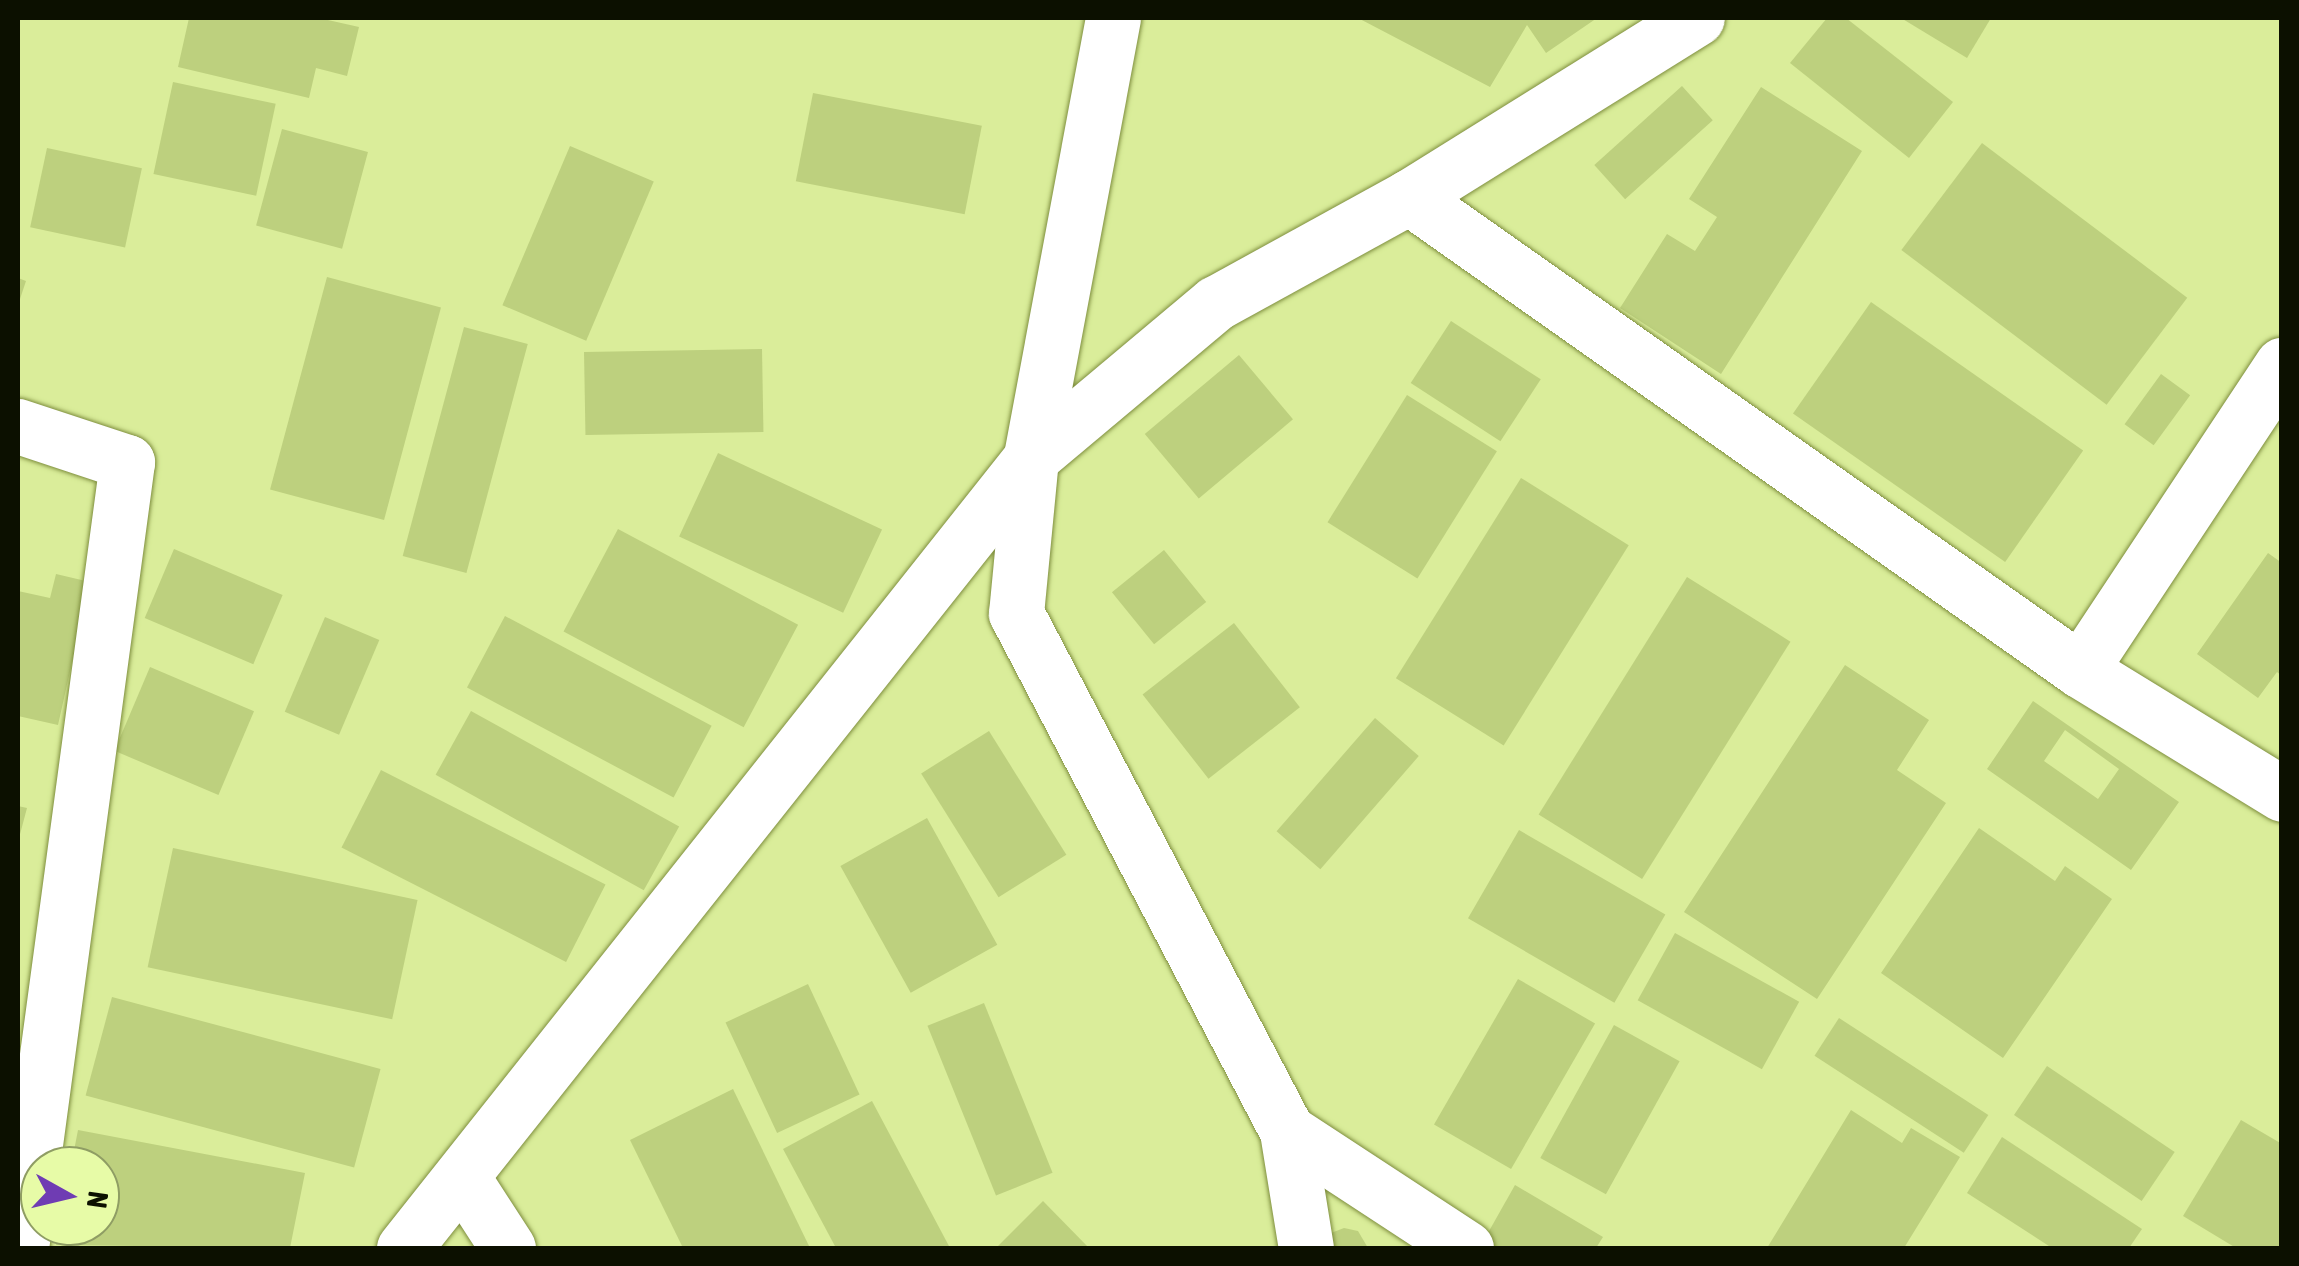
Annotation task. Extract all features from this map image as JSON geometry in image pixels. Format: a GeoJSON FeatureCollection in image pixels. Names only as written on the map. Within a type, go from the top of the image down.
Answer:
{"type":"FeatureCollection","features":[{"type":"Feature","properties":{"kind":"street"},"geometry":{"type":"LineString","coordinates":[[1113,18],[1031,458],[1016,613],[1287,1130],[1306,1248]]}},
{"type":"Feature","properties":{"kind":"street"},"geometry":{"type":"LineString","coordinates":[[404,1248],[464,1180],[1031,458],[1216,303],[1409,198],[1698,18]]}},
{"type":"Feature","properties":{"kind":"street"},"geometry":{"type":"LineString","coordinates":[[1409,198],[2080,670],[2282,794]]}},
{"type":"Feature","properties":{"kind":"street"},"geometry":{"type":"LineString","coordinates":[[2080,670],[2282,365]]}},
{"type":"Feature","properties":{"kind":"street"},"geometry":{"type":"LineString","coordinates":[[18,426],[127,462],[22,1248]]}},
{"type":"Feature","properties":{"kind":"street"},"geometry":{"type":"LineString","coordinates":[[1287,1130],[1466,1248]]}},
{"type":"Feature","properties":{"kind":"street"},"geometry":{"type":"LineString","coordinates":[[464,1180],[508,1248]]}},
{"type":"Feature","properties":{"kind":"building"},"geometry":{"type":"Polygon","coordinates":[[[189,18],[319,18],[359,27],[347,76],[316,68],[309,98],[178,67],[189,18]]]}},
{"type":"Feature","properties":{"kind":"building"},"geometry":{"type":"Polygon","coordinates":[[[1358,18],[1597,18],[1546,53],[1527,25],[1490,87],[1358,18]]]}},
{"type":"Feature","properties":{"kind":"building"},"geometry":{"type":"Polygon","coordinates":[[[1827,18],[1846,18],[1953,102],[1909,158],[1790,63],[1827,18]]]}},
{"type":"Feature","properties":{"kind":"building"},"geometry":{"type":"Polygon","coordinates":[[[1901,18],[1991,18],[1967,58],[1901,18]]]}},
{"type":"Feature","properties":{"kind":"building"},"geometry":{"type":"Polygon","coordinates":[[[173,82],[276,104],[256,196],[153,174],[173,82]]]}},
{"type":"Feature","properties":{"kind":"building"},"geometry":{"type":"Polygon","coordinates":[[[1682,86],[1713,120],[1625,199],[1594,165],[1682,86]]]}},
{"type":"Feature","properties":{"kind":"building"},"geometry":{"type":"Polygon","coordinates":[[[1761,87],[1862,151],[1721,374],[1620,308],[1667,234],[1695,251],[1717,217],[1689,199],[1761,87]]]}},
{"type":"Feature","properties":{"kind":"building"},"geometry":{"type":"Polygon","coordinates":[[[813,93],[982,126],[965,214],[796,181],[813,93]]]}},
{"type":"Feature","properties":{"kind":"building"},"geometry":{"type":"Polygon","coordinates":[[[282,129],[368,152],[342,249],[256,226],[282,129]]]}},
{"type":"Feature","properties":{"kind":"building"},"geometry":{"type":"Polygon","coordinates":[[[1982,143],[2187,298],[2107,405],[1901,250],[1982,143]]]}},
{"type":"Feature","properties":{"kind":"building"},"geometry":{"type":"Polygon","coordinates":[[[570,146],[654,182],[586,341],[502,305],[570,146]]]}},
{"type":"Feature","properties":{"kind":"building"},"geometry":{"type":"Polygon","coordinates":[[[47,148],[142,168],[125,247],[30,227],[47,148]]]}},
{"type":"Feature","properties":{"kind":"building"},"geometry":{"type":"Polygon","coordinates":[[[327,277],[441,308],[384,520],[270,490],[327,277]]]}},
{"type":"Feature","properties":{"kind":"building"},"geometry":{"type":"Polygon","coordinates":[[[18,278],[26,281],[18,305],[18,278]]]}},
{"type":"Feature","properties":{"kind":"building"},"geometry":{"type":"Polygon","coordinates":[[[1871,302],[2083,451],[2005,562],[1793,413],[1871,302]]]}},
{"type":"Feature","properties":{"kind":"building"},"geometry":{"type":"Polygon","coordinates":[[[1451,321],[1541,379],[1500,441],[1411,383],[1451,321]]]}},
{"type":"Feature","properties":{"kind":"building"},"geometry":{"type":"Polygon","coordinates":[[[464,327],[528,344],[466,573],[403,556],[464,327]]]}},
{"type":"Feature","properties":{"kind":"building"},"geometry":{"type":"Polygon","coordinates":[[[762,349],[763,432],[585,435],[584,352],[762,349]]]}},
{"type":"Feature","properties":{"kind":"building"},"geometry":{"type":"Polygon","coordinates":[[[1239,355],[1293,419],[1199,498],[1145,434],[1239,355]]]}},
{"type":"Feature","properties":{"kind":"building"},"geometry":{"type":"Polygon","coordinates":[[[2161,374],[2190,395],[2154,445],[2125,424],[2161,374]]]}},
{"type":"Feature","properties":{"kind":"building"},"geometry":{"type":"Polygon","coordinates":[[[1407,395],[1497,451],[1417,578],[1328,522],[1407,395]]]}},
{"type":"Feature","properties":{"kind":"building"},"geometry":{"type":"Polygon","coordinates":[[[718,453],[882,529],[843,613],[679,536],[718,453]]]}},
{"type":"Feature","properties":{"kind":"building"},"geometry":{"type":"Polygon","coordinates":[[[1521,478],[1629,545],[1504,745],[1396,678],[1521,478]]]}},
{"type":"Feature","properties":{"kind":"building"},"geometry":{"type":"Polygon","coordinates":[[[618,529],[798,625],[744,727],[564,631],[618,529]]]}},
{"type":"Feature","properties":{"kind":"building"},"geometry":{"type":"Polygon","coordinates":[[[174,549],[283,595],[253,664],[145,618],[174,549]]]}},
{"type":"Feature","properties":{"kind":"building"},"geometry":{"type":"Polygon","coordinates":[[[1164,550],[1206,602],[1154,644],[1112,592],[1164,550]]]}},
{"type":"Feature","properties":{"kind":"building"},"geometry":{"type":"Polygon","coordinates":[[[2268,553],[2282,563],[2282,676],[2277,672],[2258,698],[2197,654],[2268,553]]]}},
{"type":"Feature","properties":{"kind":"building"},"geometry":{"type":"Polygon","coordinates":[[[56,574],[90,582],[58,725],[18,716],[18,591],[50,598],[56,574]]]}},
{"type":"Feature","properties":{"kind":"building"},"geometry":{"type":"Polygon","coordinates":[[[1687,577],[1790,642],[1642,879],[1539,814],[1687,577]]]}},
{"type":"Feature","properties":{"kind":"building"},"geometry":{"type":"Polygon","coordinates":[[[505,616],[712,726],[674,797],[467,688],[505,616]]]}},
{"type":"Feature","properties":{"kind":"building"},"geometry":{"type":"Polygon","coordinates":[[[325,617],[379,640],[339,735],[285,712],[325,617]]]}},
{"type":"Feature","properties":{"kind":"building"},"geometry":{"type":"Polygon","coordinates":[[[1234,623],[1300,707],[1208,779],[1143,694],[1234,623]]]}},
{"type":"Feature","properties":{"kind":"building"},"geometry":{"type":"Polygon","coordinates":[[[1845,665],[1929,720],[1897,770],[1946,803],[1817,999],[1684,912],[1845,665]]]}},
{"type":"Feature","properties":{"kind":"building"},"geometry":{"type":"Polygon","coordinates":[[[150,667],[254,711],[218,795],[114,751],[150,667]]]}},
{"type":"Feature","properties":{"kind":"building"},"geometry":{"type":"Polygon","coordinates":[[[2033,701],[2179,802],[2131,870],[1987,769],[2033,701]],[[2065,730],[2044,761],[2098,799],[2119,769],[2065,730]]]}},
{"type":"Feature","properties":{"kind":"building"},"geometry":{"type":"Polygon","coordinates":[[[471,711],[679,826],[644,890],[436,775],[471,711]]]}},
{"type":"Feature","properties":{"kind":"building"},"geometry":{"type":"Polygon","coordinates":[[[1375,718],[1419,756],[1320,869],[1277,831],[1375,718]]]}},
{"type":"Feature","properties":{"kind":"building"},"geometry":{"type":"Polygon","coordinates":[[[989,731],[1066,855],[999,897],[921,773],[989,731]]]}},
{"type":"Feature","properties":{"kind":"building"},"geometry":{"type":"Polygon","coordinates":[[[381,770],[606,884],[566,962],[342,848],[381,770]]]}},
{"type":"Feature","properties":{"kind":"building"},"geometry":{"type":"Polygon","coordinates":[[[18,806],[27,808],[19,838],[18,838],[18,806]]]}},
{"type":"Feature","properties":{"kind":"building"},"geometry":{"type":"Polygon","coordinates":[[[927,818],[997,945],[911,993],[840,866],[927,818]]]}},
{"type":"Feature","properties":{"kind":"building"},"geometry":{"type":"Polygon","coordinates":[[[1979,828],[2055,881],[2065,866],[2112,899],[2003,1058],[1881,973],[1979,828]]]}},
{"type":"Feature","properties":{"kind":"building"},"geometry":{"type":"Polygon","coordinates":[[[1519,830],[1665,914],[1614,1003],[1468,918],[1519,830]]]}},
{"type":"Feature","properties":{"kind":"building"},"geometry":{"type":"Polygon","coordinates":[[[173,848],[418,900],[392,1019],[148,967],[173,848]]]}},
{"type":"Feature","properties":{"kind":"building"},"geometry":{"type":"Polygon","coordinates":[[[1675,933],[1799,1002],[1762,1069],[1638,1000],[1675,933]]]}},
{"type":"Feature","properties":{"kind":"building"},"geometry":{"type":"Polygon","coordinates":[[[1518,979],[1595,1024],[1511,1169],[1434,1124],[1518,979]]]}},
{"type":"Feature","properties":{"kind":"building"},"geometry":{"type":"Polygon","coordinates":[[[808,984],[860,1095],[777,1133],[726,1022],[808,984]]]}},
{"type":"Feature","properties":{"kind":"building"},"geometry":{"type":"Polygon","coordinates":[[[112,997],[381,1069],[354,1167],[86,1096],[112,997]]]}},
{"type":"Feature","properties":{"kind":"building"},"geometry":{"type":"Polygon","coordinates":[[[984,1003],[1053,1173],[996,1196],[927,1026],[984,1003]]]}},
{"type":"Feature","properties":{"kind":"building"},"geometry":{"type":"Polygon","coordinates":[[[1839,1018],[1988,1115],[1964,1153],[1814,1056],[1839,1018]]]}},
{"type":"Feature","properties":{"kind":"building"},"geometry":{"type":"Polygon","coordinates":[[[1614,1025],[1680,1061],[1606,1194],[1540,1158],[1614,1025]]]}},
{"type":"Feature","properties":{"kind":"building"},"geometry":{"type":"Polygon","coordinates":[[[2047,1066],[2175,1152],[2142,1201],[2014,1115],[2047,1066]]]}},
{"type":"Feature","properties":{"kind":"building"},"geometry":{"type":"Polygon","coordinates":[[[733,1089],[810,1248],[683,1248],[630,1140],[733,1089]]]}},
{"type":"Feature","properties":{"kind":"building"},"geometry":{"type":"Polygon","coordinates":[[[872,1101],[950,1248],[836,1248],[783,1149],[872,1101]]]}},
{"type":"Feature","properties":{"kind":"building"},"geometry":{"type":"Polygon","coordinates":[[[1851,1110],[1902,1143],[1911,1128],[1960,1157],[1904,1248],[1767,1248],[1851,1110]]]}},
{"type":"Feature","properties":{"kind":"building"},"geometry":{"type":"Polygon","coordinates":[[[2241,1120],[2282,1144],[2282,1248],[2236,1248],[2183,1216],[2241,1120]]]}},
{"type":"Feature","properties":{"kind":"building"},"geometry":{"type":"Polygon","coordinates":[[[78,1130],[305,1173],[290,1248],[120,1246],[120,1146],[75,1146],[78,1130]]]}},
{"type":"Feature","properties":{"kind":"building"},"geometry":{"type":"Polygon","coordinates":[[[2002,1137],[2142,1229],[2129,1248],[2052,1248],[1967,1193],[2002,1137]]]}},
{"type":"Feature","properties":{"kind":"building"},"geometry":{"type":"Polygon","coordinates":[[[1515,1185],[1603,1237],[1596,1248],[1480,1247],[1515,1185]]]}},
{"type":"Feature","properties":{"kind":"building"},"geometry":{"type":"Polygon","coordinates":[[[1043,1201],[1089,1248],[996,1248],[1043,1201]]]}},
{"type":"Feature","properties":{"kind":"building"},"geometry":{"type":"Polygon","coordinates":[[[1344,1228],[1358,1231],[1368,1248],[1324,1248],[1331,1233],[1344,1228]]]}}]}
